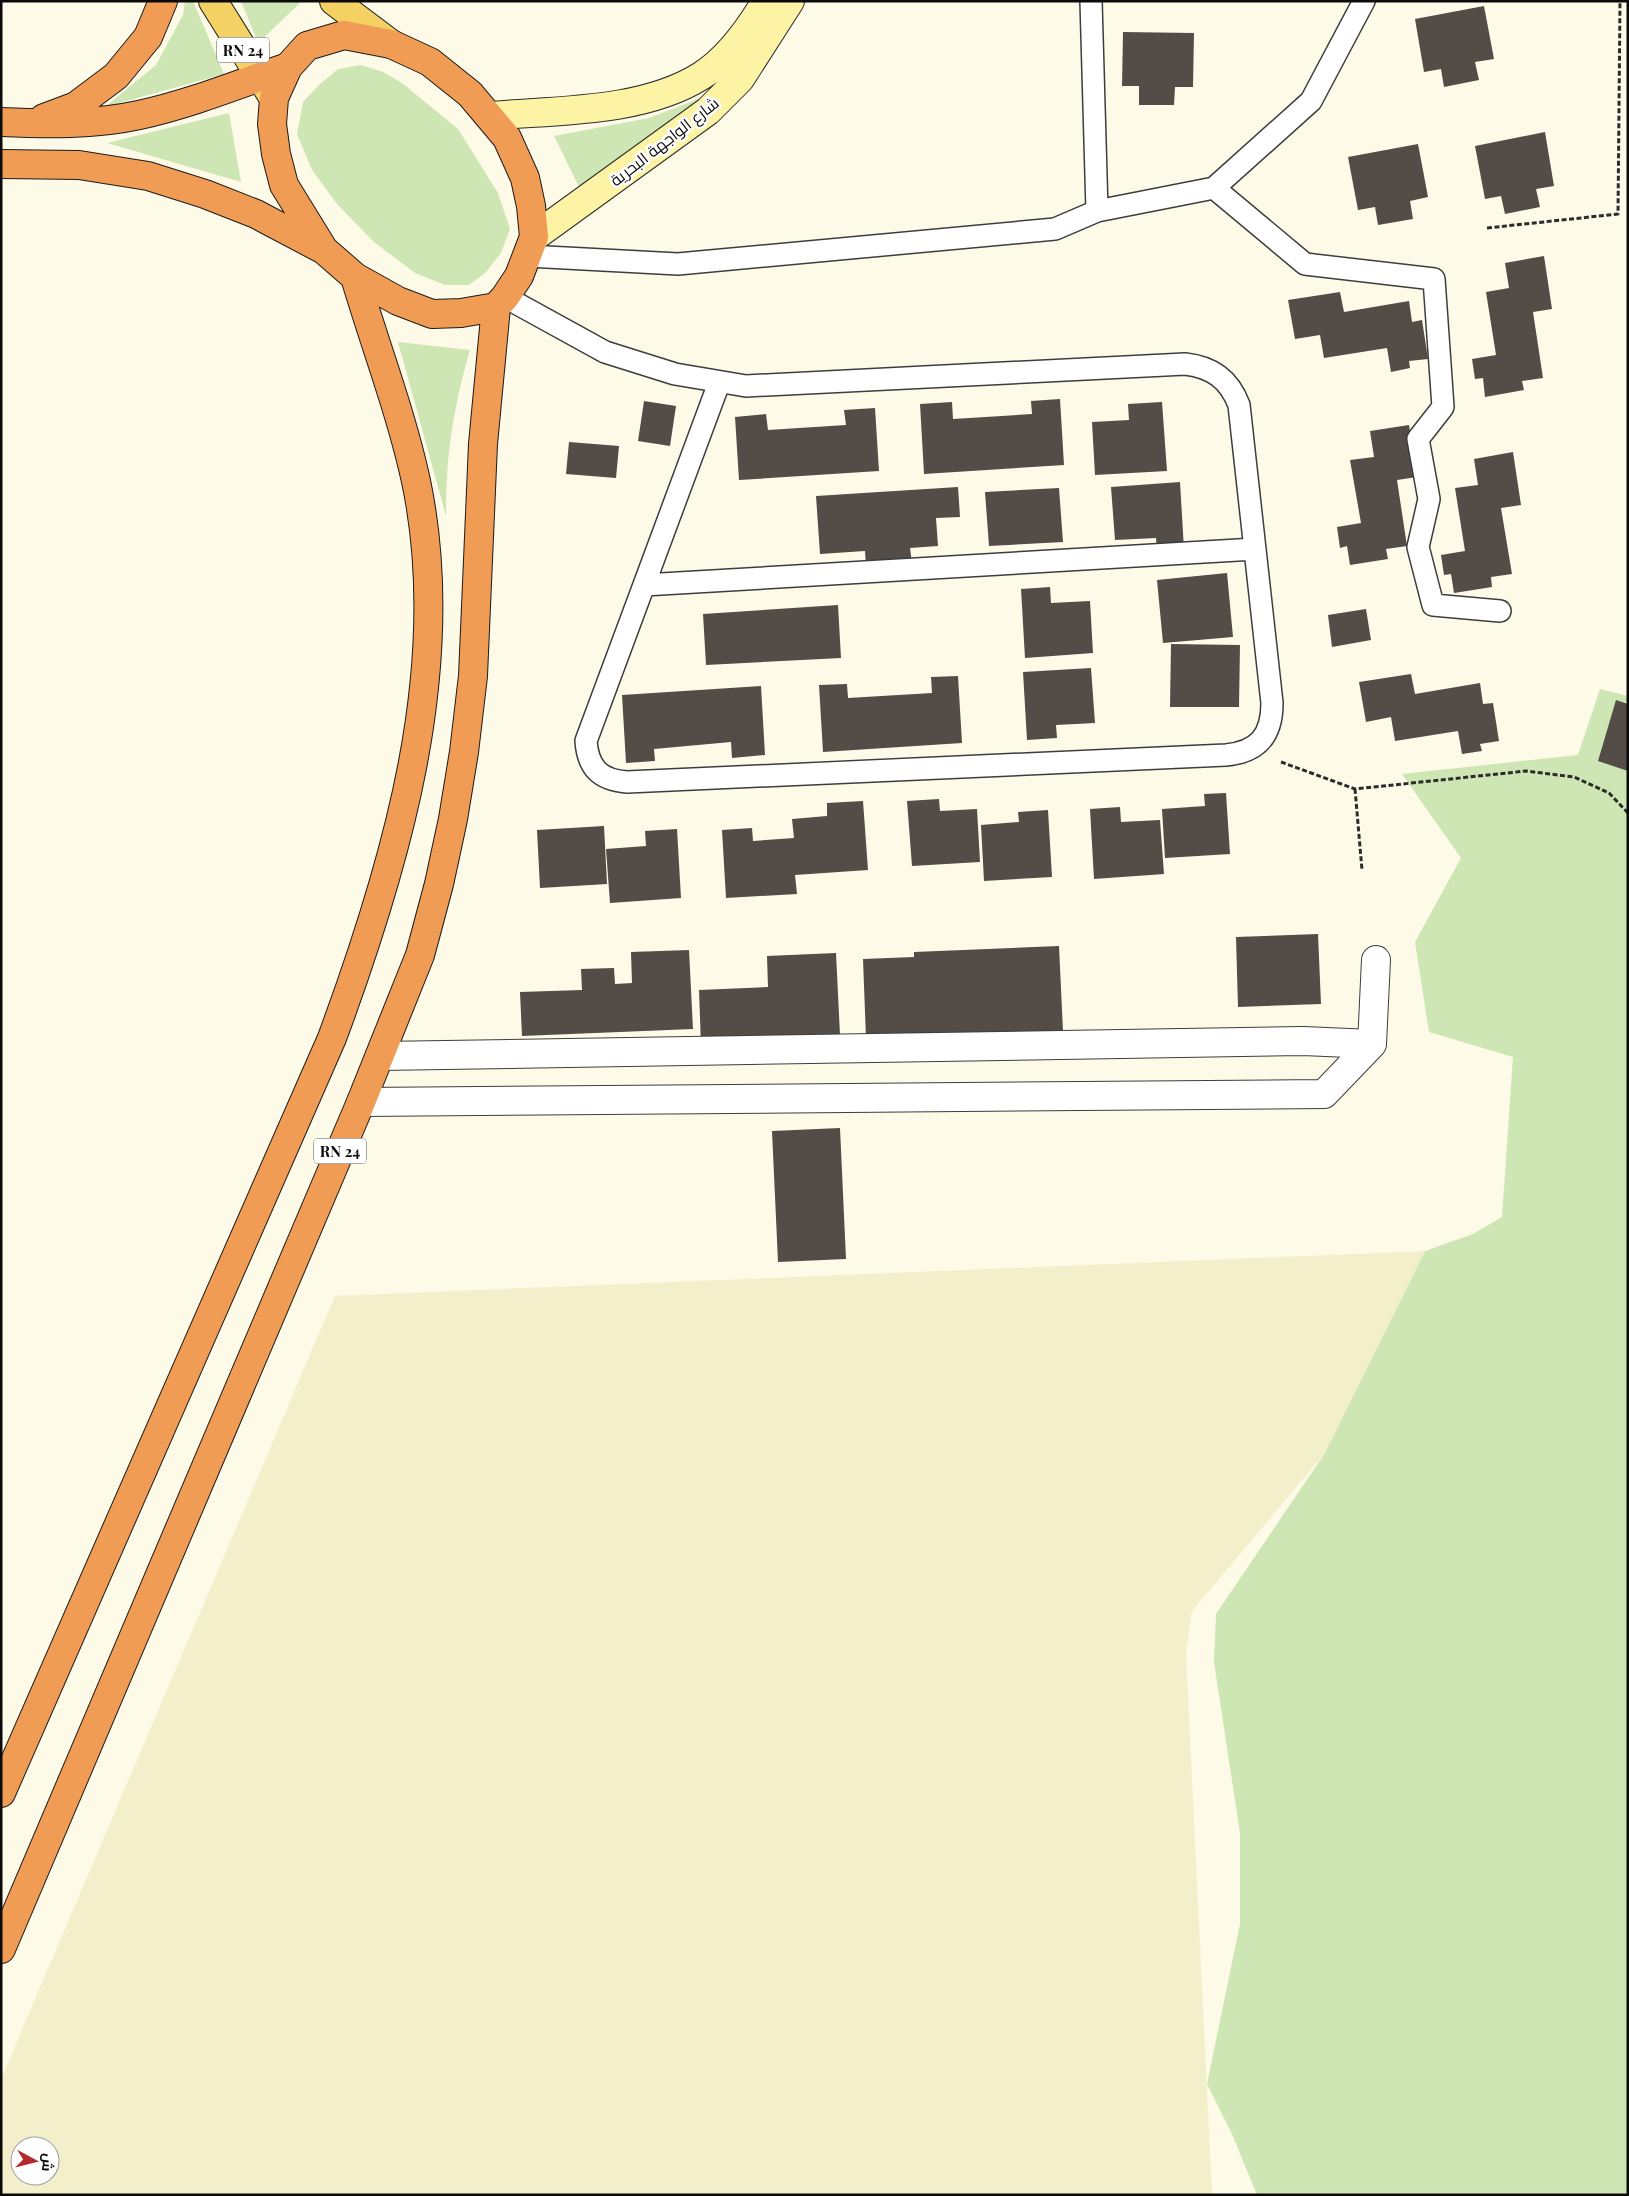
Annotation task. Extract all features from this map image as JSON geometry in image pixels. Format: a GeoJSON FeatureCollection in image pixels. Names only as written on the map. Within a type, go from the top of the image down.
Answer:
{"type":"FeatureCollection","features":[{"type":"Feature","properties":{"kind":"highway"},"geometry":{"type":"LineString","coordinates":[[28,124],[76,106],[116,76],[148,37],[163,1]]}},
{"type":"Feature","properties":{"kind":"highway"},"geometry":{"type":"LineString","coordinates":[[1,122],[28,124],[83,123],[138,115],[188,102],[267,88],[307,46],[344,35],[391,44],[430,62],[470,94],[507,138],[525,178],[531,206],[531,246],[520,276],[500,302],[461,313],[432,314],[398,301],[355,277],[324,250],[256,214],[204,194],[148,176],[79,165],[1,164]]}},
{"type":"Feature","properties":{"kind":"highway"},"geometry":{"type":"LineString","coordinates":[[267,88],[276,154],[284,185],[324,250]]}},
{"type":"Feature","properties":{"kind":"highway","name":"RN 24"},"geometry":{"type":"LineString","coordinates":[[1,1793],[332,1038],[362,956],[402,820],[421,713],[429,635],[427,562],[416,482],[397,409],[355,277]]}},
{"type":"Feature","properties":{"kind":"highway","name":"RN 24"},"geometry":{"type":"LineString","coordinates":[[1,1949],[361,1102],[422,946],[454,819],[464,752],[473,676],[483,444],[500,302]]}},
{"type":"Feature","properties":{"kind":"main road","name":"RN 24"},"geometry":{"type":"LineString","coordinates":[[213,1],[267,88]]}},
{"type":"Feature","properties":{"kind":"main road"},"geometry":{"type":"LineString","coordinates":[[334,1],[391,44]]}},
{"type":"Feature","properties":{"kind":"main road","name":"شارع الواجهة البحرية"},"geometry":{"type":"LineString","coordinates":[[489,116],[607,106],[647,99],[687,84],[714,66],[734,46],[766,1]]}},
{"type":"Feature","properties":{"kind":"main road","name":"شارع الواجهة البحرية"},"geometry":{"type":"LineString","coordinates":[[531,246],[708,111],[740,79],[768,39],[790,1]]}},
{"type":"Feature","properties":{"kind":"street"},"geometry":{"type":"LineString","coordinates":[[361,1102],[1324,1094],[1372,1044],[1376,960]]}},
{"type":"Feature","properties":{"kind":"street"},"geometry":{"type":"LineString","coordinates":[[380,1056],[1303,1042],[1372,1044]]}},
{"type":"Feature","properties":{"kind":"lane"},"geometry":{"type":"LineString","coordinates":[[1090,1],[1097,211]]}},
{"type":"Feature","properties":{"kind":"lane"},"geometry":{"type":"LineString","coordinates":[[531,246],[678,264],[1055,229],[1097,211],[1214,188],[1312,101],[1364,1]]}},
{"type":"Feature","properties":{"kind":"lane"},"geometry":{"type":"LineString","coordinates":[[1214,188],[1305,264],[1434,279],[1443,407],[1418,439],[1429,499],[1418,547],[1433,605],[1500,611]]}},
{"type":"Feature","properties":{"kind":"lane"},"geometry":{"type":"LineString","coordinates":[[500,302],[605,352],[675,374],[719,383],[746,386],[1185,364],[1213,371],[1233,391],[1239,405],[1272,703],[1272,719],[1266,734],[1255,746],[1241,753],[1226,755],[614,781],[602,776],[592,766],[587,754],[586,741],[719,383]]}},
{"type":"Feature","properties":{"kind":"lane"},"geometry":{"type":"LineString","coordinates":[[644,584],[1255,549]]}},
{"type":"Feature","properties":{"kind":"path"},"geometry":{"type":"LineString","coordinates":[[1487,228],[1618,214],[1620,1]]}},
{"type":"Feature","properties":{"kind":"path"},"geometry":{"type":"LineString","coordinates":[[1255,746],[1268,757],[1355,789],[1526,771],[1574,776],[1609,793],[1628,813]]}},
{"type":"Feature","properties":{"kind":"path"},"geometry":{"type":"LineString","coordinates":[[1355,789],[1362,870]]}},
{"type":"Feature","properties":{"kind":"shaded area"},"geometry":{"type":"Polygon","coordinates":[[[1425,1251],[1325,1453],[1192,1611],[1186,1653],[1212,2195],[1,2195],[1,2079],[335,1296],[1425,1251]]]}},
{"type":"Feature","properties":{"kind":"green space"},"geometry":{"type":"Polygon","coordinates":[[[185,1],[193,1],[224,74],[105,107],[156,65],[183,15],[185,1]]]}},
{"type":"Feature","properties":{"kind":"green space"},"geometry":{"type":"Polygon","coordinates":[[[241,1],[297,1],[300,3],[258,43],[241,1]]]}},
{"type":"Feature","properties":{"kind":"green space"},"geometry":{"type":"Polygon","coordinates":[[[361,65],[383,72],[402,83],[458,129],[498,193],[510,229],[501,253],[485,273],[469,285],[445,285],[415,273],[374,242],[337,204],[312,170],[297,134],[303,102],[338,69],[361,65]]]}},
{"type":"Feature","properties":{"kind":"green space"},"geometry":{"type":"Polygon","coordinates":[[[708,95],[579,187],[554,136],[649,118],[708,95]]]}},
{"type":"Feature","properties":{"kind":"green space"},"geometry":{"type":"Polygon","coordinates":[[[229,113],[241,182],[107,143],[229,113]]]}},
{"type":"Feature","properties":{"kind":"green space"},"geometry":{"type":"Polygon","coordinates":[[[398,342],[470,350],[459,392],[449,452],[446,516],[398,342]]]}},
{"type":"Feature","properties":{"kind":"green space"},"geometry":{"type":"Polygon","coordinates":[[[1600,689],[1628,696],[1628,2195],[1257,2195],[1232,2134],[1207,2084],[1240,1924],[1240,1833],[1214,1662],[1216,1614],[1325,1453],[1425,1251],[1473,1234],[1502,1217],[1513,1057],[1429,1032],[1415,942],[1461,858],[1402,774],[1578,755],[1600,689]]]}},
{"type":"Feature","properties":{"kind":"building"},"geometry":{"type":"Polygon","coordinates":[[[1484,6],[1494,59],[1475,62],[1479,80],[1444,87],[1441,69],[1424,72],[1415,19],[1484,6]]]}},
{"type":"Feature","properties":{"kind":"building"},"geometry":{"type":"Polygon","coordinates":[[[1123,32],[1194,33],[1193,87],[1175,87],[1174,105],[1139,105],[1139,86],[1122,86],[1123,32]]]}},
{"type":"Feature","properties":{"kind":"building"},"geometry":{"type":"Polygon","coordinates":[[[1545,132],[1554,186],[1536,189],[1540,207],[1505,214],[1501,196],[1485,199],[1475,146],[1545,132]]]}},
{"type":"Feature","properties":{"kind":"building"},"geometry":{"type":"Polygon","coordinates":[[[1418,144],[1428,197],[1410,201],[1413,219],[1378,225],[1375,207],[1358,210],[1348,157],[1418,144]]]}},
{"type":"Feature","properties":{"kind":"building"},"geometry":{"type":"Polygon","coordinates":[[[1544,256],[1552,309],[1533,312],[1543,378],[1522,381],[1524,390],[1485,397],[1483,378],[1475,379],[1472,359],[1496,355],[1486,292],[1509,288],[1505,263],[1544,256]]]}},
{"type":"Feature","properties":{"kind":"building"},"geometry":{"type":"Polygon","coordinates":[[[1340,292],[1344,312],[1409,301],[1412,322],[1422,320],[1428,359],[1409,361],[1410,368],[1391,372],[1387,348],[1324,358],[1320,335],[1295,339],[1288,300],[1340,292]]]}},
{"type":"Feature","properties":{"kind":"building"},"geometry":{"type":"Polygon","coordinates":[[[1060,399],[1064,465],[924,474],[920,404],[952,402],[953,419],[1032,414],[1031,401],[1060,399]]]}},
{"type":"Feature","properties":{"kind":"building"},"geometry":{"type":"Polygon","coordinates":[[[644,401],[676,406],[670,446],[638,441],[644,401]]]}},
{"type":"Feature","properties":{"kind":"building"},"geometry":{"type":"Polygon","coordinates":[[[1162,402],[1167,471],[1095,475],[1092,422],[1129,420],[1128,404],[1162,402]]]}},
{"type":"Feature","properties":{"kind":"building"},"geometry":{"type":"Polygon","coordinates":[[[875,408],[879,471],[739,480],[735,417],[766,414],[768,430],[846,425],[844,410],[875,408]]]}},
{"type":"Feature","properties":{"kind":"building"},"geometry":{"type":"Polygon","coordinates":[[[1409,425],[1417,477],[1397,480],[1407,546],[1386,549],[1388,559],[1350,565],[1347,546],[1340,548],[1337,527],[1361,523],[1350,460],[1374,457],[1370,431],[1409,425]]]}},
{"type":"Feature","properties":{"kind":"building"},"geometry":{"type":"Polygon","coordinates":[[[569,442],[619,446],[616,478],[566,474],[569,442]]]}},
{"type":"Feature","properties":{"kind":"building"},"geometry":{"type":"Polygon","coordinates":[[[1513,452],[1521,505],[1501,508],[1512,574],[1491,577],[1492,587],[1454,593],[1451,574],[1444,575],[1441,555],[1465,551],[1455,488],[1478,485],[1474,459],[1513,452]]]}},
{"type":"Feature","properties":{"kind":"building"},"geometry":{"type":"Polygon","coordinates":[[[1180,482],[1184,549],[1157,551],[1156,538],[1115,540],[1111,487],[1180,482]]]}},
{"type":"Feature","properties":{"kind":"building"},"geometry":{"type":"Polygon","coordinates":[[[958,487],[960,517],[936,518],[938,546],[910,548],[912,563],[866,566],[865,551],[820,554],[816,496],[958,487]]]}},
{"type":"Feature","properties":{"kind":"building"},"geometry":{"type":"Polygon","coordinates":[[[1059,488],[1063,542],[989,546],[985,492],[1059,488]]]}},
{"type":"Feature","properties":{"kind":"building"},"geometry":{"type":"Polygon","coordinates":[[[1227,573],[1233,637],[1163,643],[1157,580],[1227,573]]]}},
{"type":"Feature","properties":{"kind":"building"},"geometry":{"type":"Polygon","coordinates":[[[1050,587],[1051,603],[1090,601],[1093,653],[1025,658],[1021,589],[1050,587]]]}},
{"type":"Feature","properties":{"kind":"building"},"geometry":{"type":"Polygon","coordinates":[[[838,605],[841,658],[706,665],[703,614],[838,605]]]}},
{"type":"Feature","properties":{"kind":"building"},"geometry":{"type":"Polygon","coordinates":[[[1366,609],[1371,640],[1332,647],[1328,615],[1366,609]]]}},
{"type":"Feature","properties":{"kind":"building"},"geometry":{"type":"Polygon","coordinates":[[[1171,644],[1240,645],[1239,707],[1170,707],[1171,644]]]}},
{"type":"Feature","properties":{"kind":"building"},"geometry":{"type":"Polygon","coordinates":[[[1091,668],[1095,723],[1056,725],[1057,738],[1027,740],[1023,672],[1091,668]]]}},
{"type":"Feature","properties":{"kind":"building"},"geometry":{"type":"Polygon","coordinates":[[[1411,674],[1415,694],[1480,683],[1483,704],[1493,703],[1499,741],[1480,744],[1482,751],[1462,754],[1458,731],[1395,741],[1391,717],[1366,722],[1359,682],[1411,674]]]}},
{"type":"Feature","properties":{"kind":"building"},"geometry":{"type":"Polygon","coordinates":[[[958,676],[962,743],[823,752],[819,685],[847,684],[848,698],[932,693],[931,677],[958,676]]]}},
{"type":"Feature","properties":{"kind":"building"},"geometry":{"type":"Polygon","coordinates":[[[761,686],[765,755],[732,758],[731,742],[654,749],[655,761],[626,763],[622,695],[761,686]]]}},
{"type":"Feature","properties":{"kind":"building"},"geometry":{"type":"Polygon","coordinates":[[[1616,700],[1628,704],[1628,771],[1598,761],[1616,700]]]}},
{"type":"Feature","properties":{"kind":"building"},"geometry":{"type":"Polygon","coordinates":[[[1226,793],[1230,854],[1165,858],[1162,809],[1205,806],[1204,794],[1226,793]]]}},
{"type":"Feature","properties":{"kind":"building"},"geometry":{"type":"Polygon","coordinates":[[[939,799],[940,811],[977,809],[980,862],[912,866],[907,801],[939,799]]]}},
{"type":"Feature","properties":{"kind":"building"},"geometry":{"type":"Polygon","coordinates":[[[863,801],[868,870],[795,875],[797,894],[726,898],[722,830],[752,828],[753,841],[794,838],[792,819],[827,816],[827,803],[863,801]]]}},
{"type":"Feature","properties":{"kind":"building"},"geometry":{"type":"Polygon","coordinates":[[[1120,807],[1121,822],[1160,820],[1164,874],[1094,879],[1090,809],[1120,807]]]}},
{"type":"Feature","properties":{"kind":"building"},"geometry":{"type":"Polygon","coordinates":[[[1048,810],[1052,877],[984,881],[981,825],[1019,822],[1018,812],[1048,810]]]}},
{"type":"Feature","properties":{"kind":"building"},"geometry":{"type":"Polygon","coordinates":[[[604,826],[607,884],[540,888],[537,830],[604,826]]]}},
{"type":"Feature","properties":{"kind":"building"},"geometry":{"type":"Polygon","coordinates":[[[677,829],[681,898],[610,903],[606,849],[646,846],[645,831],[677,829]]]}},
{"type":"Feature","properties":{"kind":"building"},"geometry":{"type":"Polygon","coordinates":[[[1318,934],[1321,1004],[1238,1007],[1236,937],[1318,934]]]}},
{"type":"Feature","properties":{"kind":"building"},"geometry":{"type":"Polygon","coordinates":[[[1059,946],[1063,1031],[866,1038],[863,959],[914,957],[914,952],[1059,946]]]}},
{"type":"Feature","properties":{"kind":"building"},"geometry":{"type":"Polygon","coordinates":[[[689,950],[693,1029],[522,1036],[520,992],[582,990],[581,969],[614,968],[615,984],[632,983],[631,952],[689,950]]]}},
{"type":"Feature","properties":{"kind":"building"},"geometry":{"type":"Polygon","coordinates":[[[836,953],[840,1035],[701,1046],[699,990],[768,987],[767,956],[836,953]]]}},
{"type":"Feature","properties":{"kind":"building"},"geometry":{"type":"Polygon","coordinates":[[[840,1128],[846,1259],[778,1262],[772,1131],[840,1128]]]}}]}
